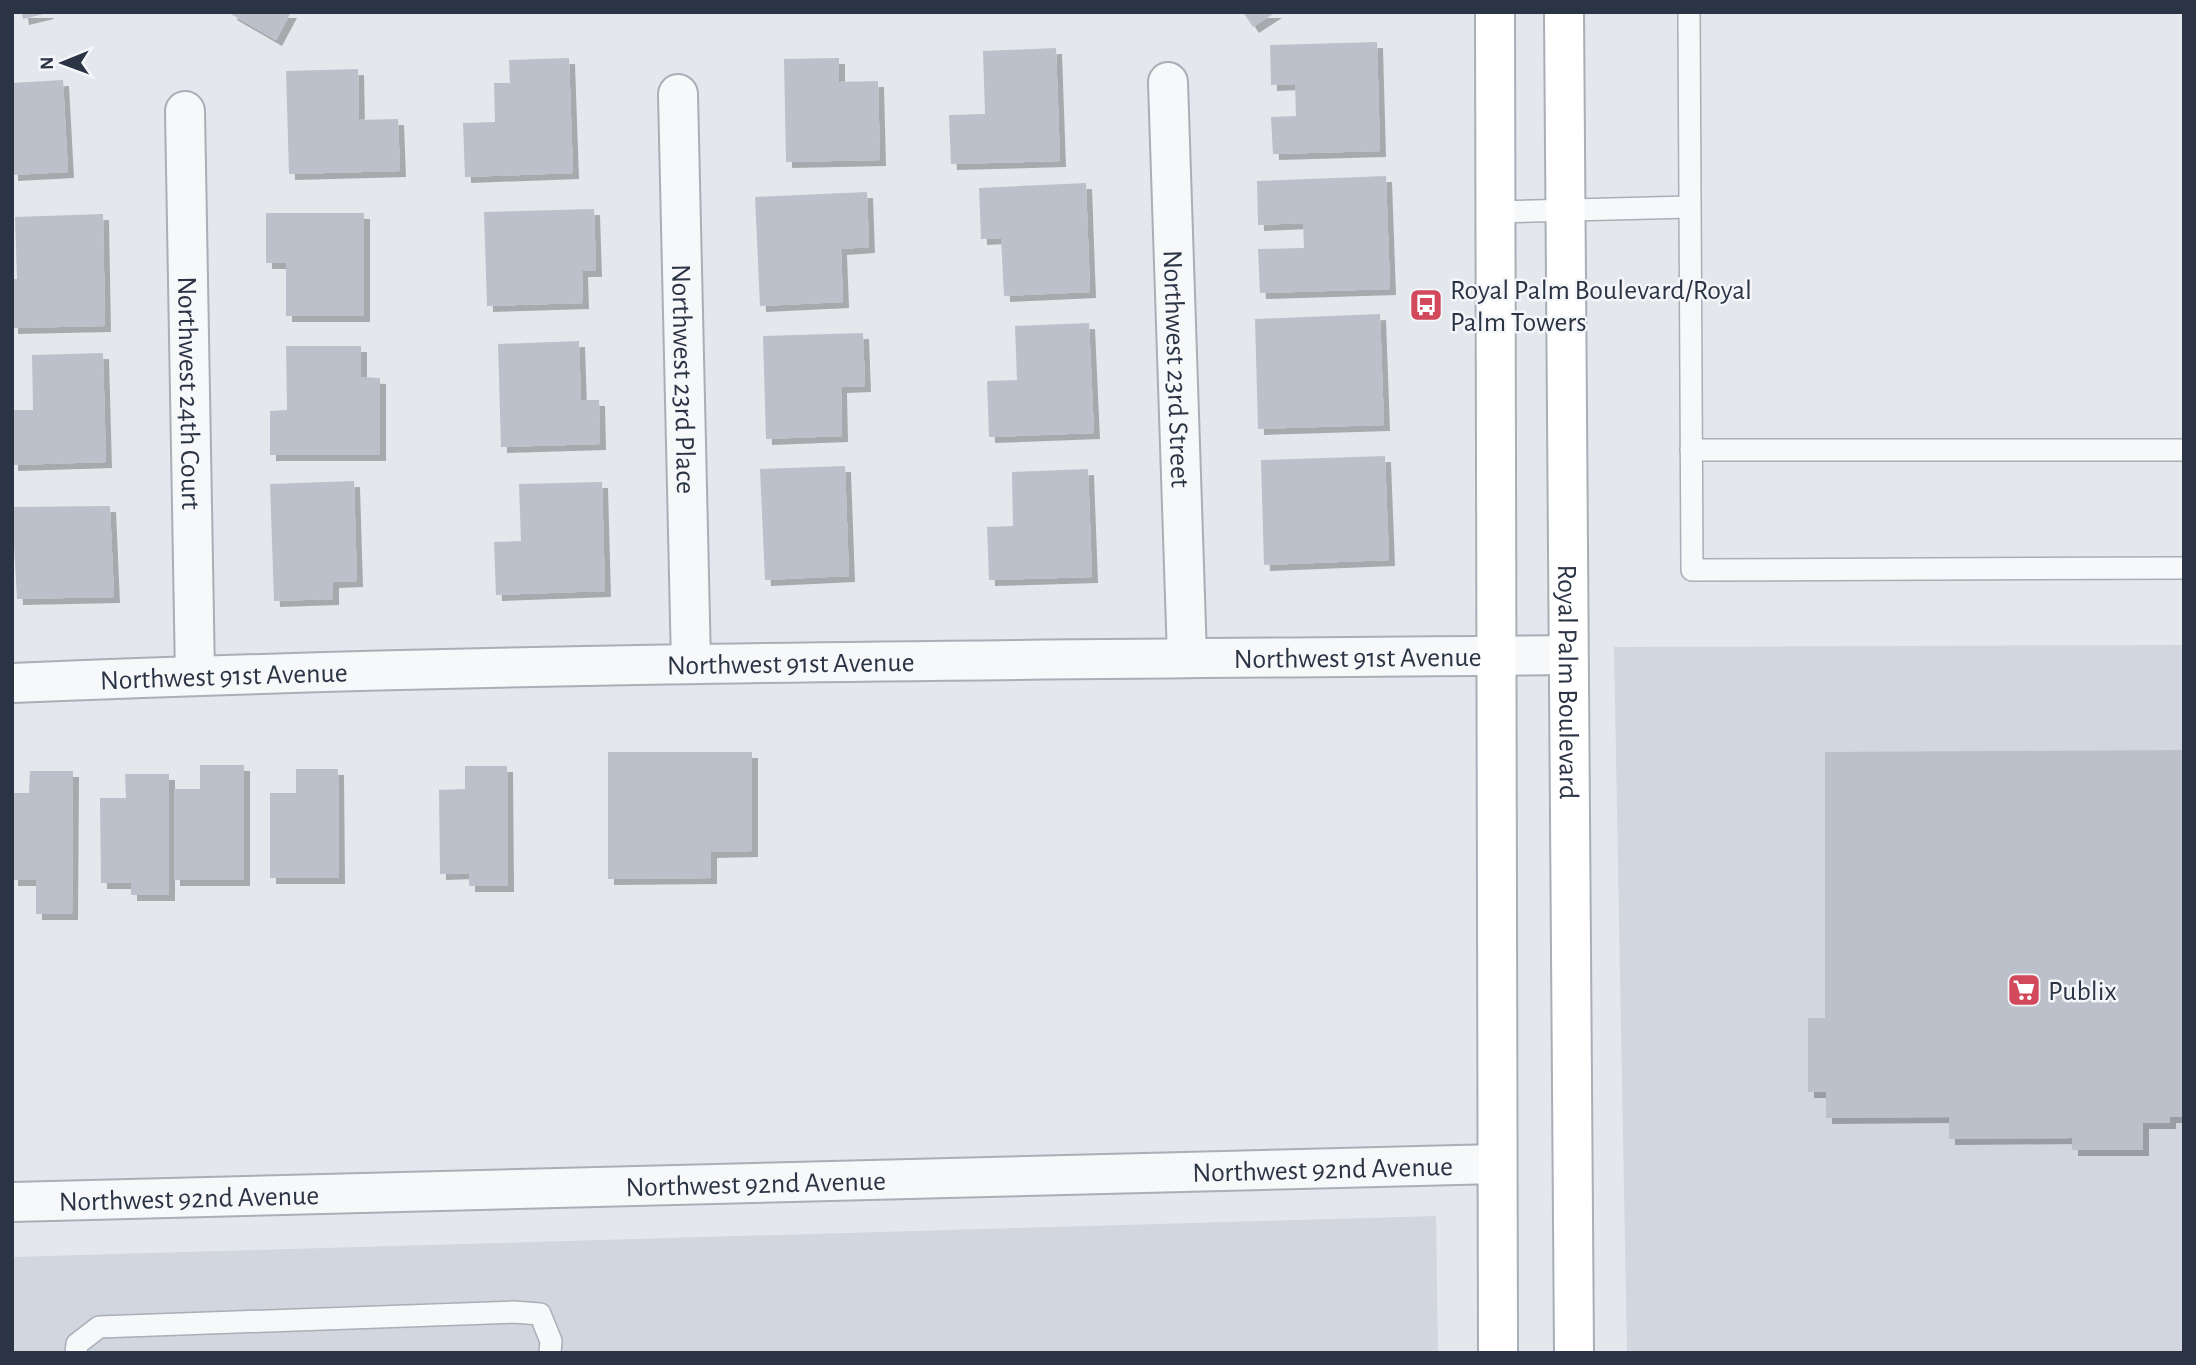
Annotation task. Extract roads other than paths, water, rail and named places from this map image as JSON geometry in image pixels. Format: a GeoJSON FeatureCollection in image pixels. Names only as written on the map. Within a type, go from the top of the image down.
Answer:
{"type":"FeatureCollection","features":[{"type":"Feature","properties":{"kind":"main road"},"geometry":{"type":"LineString","coordinates":[[1495,12],[1498,1353]]}},
{"type":"Feature","properties":{"kind":"main road","name":"Royal Palm Boulevard"},"geometry":{"type":"LineString","coordinates":[[1564,12],[1574,1353]]}},
{"type":"Feature","properties":{"kind":"street","name":"Northwest 23rd Street"},"geometry":{"type":"LineString","coordinates":[[1168,82],[1187,657]]}},
{"type":"Feature","properties":{"kind":"street","name":"Northwest 23rd Place"},"geometry":{"type":"LineString","coordinates":[[678,93],[691,663]]}},
{"type":"Feature","properties":{"kind":"street","name":"Northwest 24th Court"},"geometry":{"type":"LineString","coordinates":[[185,111],[195,675]]}},
{"type":"Feature","properties":{"kind":"street","name":"Northwest 91st Avenue"},"geometry":{"type":"LineString","coordinates":[[12,683],[195,675],[691,663],[1567,655]]}},
{"type":"Feature","properties":{"kind":"street","name":"Northwest 92nd Avenue"},"geometry":{"type":"LineString","coordinates":[[12,1202],[1497,1164]]}},
{"type":"Feature","properties":{"kind":"lane"},"geometry":{"type":"LineString","coordinates":[[1689,12],[1692,570],[2184,568]]}},
{"type":"Feature","properties":{"kind":"lane"},"geometry":{"type":"LineString","coordinates":[[1495,212],[1689,207]]}},
{"type":"Feature","properties":{"kind":"lane"},"geometry":{"type":"LineString","coordinates":[[1691,450],[2184,450]]}},
{"type":"Feature","properties":{"kind":"lane"},"geometry":{"type":"LineString","coordinates":[[76,1353],[77,1344],[99,1327],[514,1312],[540,1314],[551,1342],[550,1353]]}},
{"type":"Feature","properties":{"kind":"place","name":"Royal Palm Boulevard/Royal Palm Towers"},"geometry":{"type":"Point","coordinates":[1426,305]}},
{"type":"Feature","properties":{"kind":"place","name":"Publix"},"geometry":{"type":"Point","coordinates":[2024,990]}}]}
